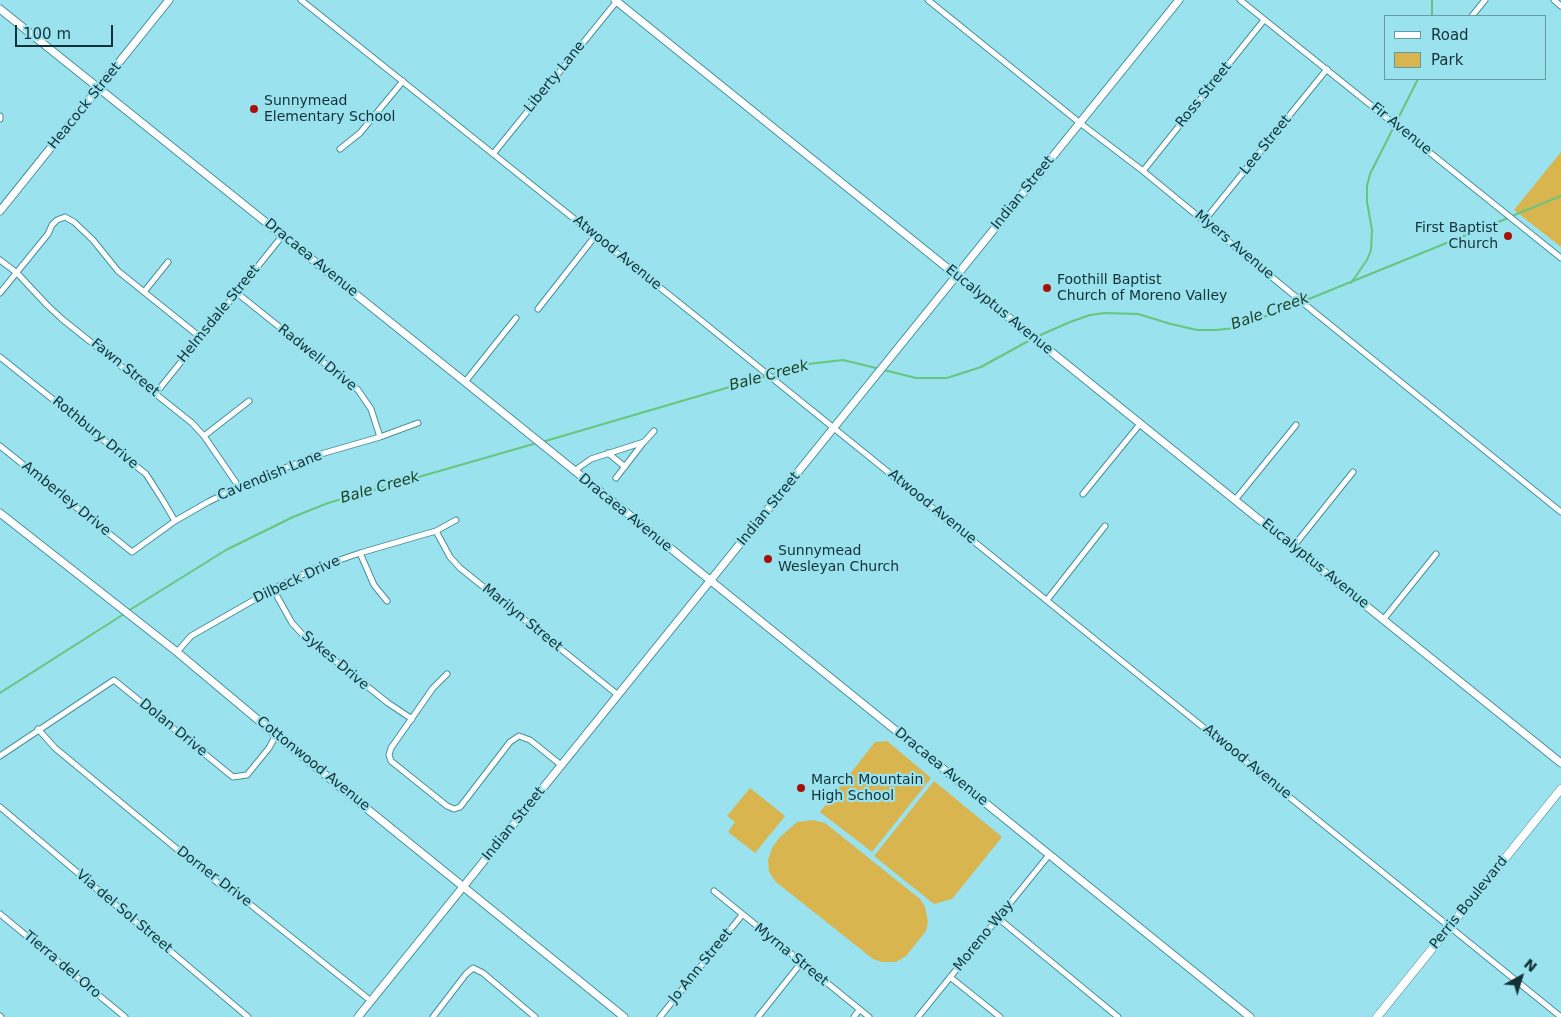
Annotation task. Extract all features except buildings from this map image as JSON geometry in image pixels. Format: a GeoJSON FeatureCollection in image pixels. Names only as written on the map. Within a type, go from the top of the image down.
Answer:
{"type":"FeatureCollection","features":[{"type":"Feature","properties":{"kind":"main road","name":"Perris Boulevard"},"geometry":{"type":"LineString","coordinates":[[1377,1017],[1561,790]]}},
{"type":"Feature","properties":{"kind":"street","name":"Heacock Street"},"geometry":{"type":"LineString","coordinates":[[0,211],[169,0]]}},
{"type":"Feature","properties":{"kind":"street","name":"Atwood Avenue"},"geometry":{"type":"LineString","coordinates":[[301,0],[596,235],[1561,1016]]}},
{"type":"Feature","properties":{"kind":"street","name":"Liberty Lane"},"geometry":{"type":"LineString","coordinates":[[493,154],[616,0]]}},
{"type":"Feature","properties":{"kind":"street","name":"Eucalyptus Avenue"},"geometry":{"type":"LineString","coordinates":[[616,0],[1561,763]]}},
{"type":"Feature","properties":{"kind":"street","name":"Myers Avenue"},"geometry":{"type":"LineString","coordinates":[[928,0],[1080,123],[1143,171],[1295,297],[1561,512]]}},
{"type":"Feature","properties":{"kind":"street","name":"Indian Street"},"geometry":{"type":"LineString","coordinates":[[358,1017],[1179,0]]}},
{"type":"Feature","properties":{"kind":"street","name":"Fir Avenue"},"geometry":{"type":"LineString","coordinates":[[1240,0],[1561,258]]}},
{"type":"Feature","properties":{"kind":"street"},"geometry":{"type":"LineString","coordinates":[[1473,15],[1485,0]]}},
{"type":"Feature","properties":{"kind":"street"},"geometry":{"type":"LineString","coordinates":[[1554,0],[1561,6]]}},
{"type":"Feature","properties":{"kind":"street","name":"Dracaea Avenue"},"geometry":{"type":"LineString","coordinates":[[0,9],[283,235],[1250,1017]]}},
{"type":"Feature","properties":{"kind":"street","name":"Ross Street"},"geometry":{"type":"LineString","coordinates":[[1143,171],[1264,20]]}},
{"type":"Feature","properties":{"kind":"street","name":"Lee Street"},"geometry":{"type":"LineString","coordinates":[[1204,221],[1327,69]]}},
{"type":"Feature","properties":{"kind":"street"},"geometry":{"type":"LineString","coordinates":[[340,149],[360,133],[403,81]]}},
{"type":"Feature","properties":{"kind":"street"},"geometry":{"type":"LineString","coordinates":[[0,293],[57,220],[65,217],[70,219],[93,240],[118,271],[200,338]]}},
{"type":"Feature","properties":{"kind":"street","name":"Helmsdale Street"},"geometry":{"type":"LineString","coordinates":[[156,393],[283,235]]}},
{"type":"Feature","properties":{"kind":"street"},"geometry":{"type":"LineString","coordinates":[[538,309],[596,235]]}},
{"type":"Feature","properties":{"kind":"street","name":"Fawn Street"},"geometry":{"type":"LineString","coordinates":[[0,260],[17,273],[57,314],[192,423],[204,436],[238,487]]}},
{"type":"Feature","properties":{"kind":"street"},"geometry":{"type":"LineString","coordinates":[[144,292],[168,262]]}},
{"type":"Feature","properties":{"kind":"street","name":"Radwell Drive"},"geometry":{"type":"LineString","coordinates":[[237,293],[358,390],[371,409],[380,437]]}},
{"type":"Feature","properties":{"kind":"street"},"geometry":{"type":"LineString","coordinates":[[465,382],[516,318]]}},
{"type":"Feature","properties":{"kind":"street","name":"Rothbury Drive"},"geometry":{"type":"LineString","coordinates":[[0,357],[146,474],[175,522]]}},
{"type":"Feature","properties":{"kind":"street"},"geometry":{"type":"LineString","coordinates":[[204,436],[249,401]]}},
{"type":"Feature","properties":{"kind":"street","name":"Cavendish Lane"},"geometry":{"type":"LineString","coordinates":[[132,552],[175,522],[238,487],[314,456],[380,437],[418,423]]}},
{"type":"Feature","properties":{"kind":"street"},"geometry":{"type":"LineString","coordinates":[[1083,494],[1140,424]]}},
{"type":"Feature","properties":{"kind":"street"},"geometry":{"type":"LineString","coordinates":[[1235,500],[1296,425]]}},
{"type":"Feature","properties":{"kind":"street"},"geometry":{"type":"LineString","coordinates":[[616,478],[654,431]]}},
{"type":"Feature","properties":{"kind":"street"},"geometry":{"type":"LineString","coordinates":[[574,471],[591,459],[644,442]]}},
{"type":"Feature","properties":{"kind":"street","name":"Amberley Drive"},"geometry":{"type":"LineString","coordinates":[[0,446],[132,552]]}},
{"type":"Feature","properties":{"kind":"street"},"geometry":{"type":"LineString","coordinates":[[608,453],[625,467]]}},
{"type":"Feature","properties":{"kind":"street"},"geometry":{"type":"LineString","coordinates":[[1293,547],[1353,472]]}},
{"type":"Feature","properties":{"kind":"street","name":"Cottonwood Avenue"},"geometry":{"type":"LineString","coordinates":[[0,513],[136,622],[177,652],[276,735],[624,1017]]}},
{"type":"Feature","properties":{"kind":"street","name":"Dilbeck Drive"},"geometry":{"type":"LineString","coordinates":[[177,652],[191,636],[273,589],[316,568],[436,530],[456,520]]}},
{"type":"Feature","properties":{"kind":"street"},"geometry":{"type":"LineString","coordinates":[[1047,600],[1105,526]]}},
{"type":"Feature","properties":{"kind":"street","name":"Marilyn Street"},"geometry":{"type":"LineString","coordinates":[[436,530],[450,556],[460,568],[618,695]]}},
{"type":"Feature","properties":{"kind":"street"},"geometry":{"type":"LineString","coordinates":[[360,553],[374,585],[387,601]]}},
{"type":"Feature","properties":{"kind":"street"},"geometry":{"type":"LineString","coordinates":[[1383,620],[1436,554]]}},
{"type":"Feature","properties":{"kind":"street","name":"Sykes Drive"},"geometry":{"type":"LineString","coordinates":[[273,589],[292,623],[303,636],[388,703],[412,719]]}},
{"type":"Feature","properties":{"kind":"street"},"geometry":{"type":"LineString","coordinates":[[447,674],[433,688],[391,748],[389,755],[391,761],[446,806],[454,809],[460,807],[510,742],[519,736],[530,740],[561,766]]}},
{"type":"Feature","properties":{"kind":"street","name":"Dolan Drive"},"geometry":{"type":"LineString","coordinates":[[38,729],[114,680],[233,777],[247,775],[269,748],[276,735]]}},
{"type":"Feature","properties":{"kind":"street"},"geometry":{"type":"LineString","coordinates":[[0,756],[38,729]]}},
{"type":"Feature","properties":{"kind":"street","name":"Dorner Drive"},"geometry":{"type":"LineString","coordinates":[[38,729],[55,748],[218,883],[241,897],[371,1001]]}},
{"type":"Feature","properties":{"kind":"street","name":"Via del Sol Street"},"geometry":{"type":"LineString","coordinates":[[0,807],[248,1017]]}},
{"type":"Feature","properties":{"kind":"street","name":"Moreno Way"},"geometry":{"type":"LineString","coordinates":[[918,1017],[1049,855]]}},
{"type":"Feature","properties":{"kind":"street","name":"Myrna Street"},"geometry":{"type":"LineString","coordinates":[[714,892],[869,1017]]}},
{"type":"Feature","properties":{"kind":"street","name":"Tierra del Oro"},"geometry":{"type":"LineString","coordinates":[[0,914],[125,1017]]}},
{"type":"Feature","properties":{"kind":"street","name":"Jo Ann Street"},"geometry":{"type":"LineString","coordinates":[[660,1017],[742,915]]}},
{"type":"Feature","properties":{"kind":"street"},"geometry":{"type":"LineString","coordinates":[[998,918],[1118,1017]]}},
{"type":"Feature","properties":{"kind":"street"},"geometry":{"type":"LineString","coordinates":[[758,1017],[802,963]]}},
{"type":"Feature","properties":{"kind":"street"},"geometry":{"type":"LineString","coordinates":[[433,1017],[466,974],[474,968],[483,973],[535,1017]]}},
{"type":"Feature","properties":{"kind":"street"},"geometry":{"type":"LineString","coordinates":[[950,977],[1000,1017]]}},
{"type":"Feature","properties":{"kind":"street"},"geometry":{"type":"LineString","coordinates":[[854,1017],[859,1010]]}},
{"type":"Feature","properties":{"kind":"green space"},"geometry":{"type":"Polygon","coordinates":[[[1561,152],[1561,247],[1514,210],[1561,152]]]}},
{"type":"Feature","properties":{"kind":"green space"},"geometry":{"type":"Polygon","coordinates":[[[887,741],[931,778],[872,852],[820,812],[875,742],[887,741]]]}},
{"type":"Feature","properties":{"kind":"green space"},"geometry":{"type":"Polygon","coordinates":[[[934,781],[1002,837],[952,899],[934,904],[874,856],[934,781]]]}},
{"type":"Feature","properties":{"kind":"green space"},"geometry":{"type":"Polygon","coordinates":[[[750,788],[785,816],[755,853],[728,832],[735,822],[727,816],[750,788]]]}},
{"type":"Feature","properties":{"kind":"green space"},"geometry":{"type":"Polygon","coordinates":[[[813,820],[825,823],[920,899],[925,907],[928,922],[926,931],[906,956],[896,962],[882,962],[873,959],[776,882],[769,872],[768,860],[772,848],[780,837],[797,822],[813,820]]]}},
{"type":"Feature","properties":{"kind":"waterway"},"geometry":{"type":"LineString","coordinates":[[1432,0],[1432,15]]}},
{"type":"Feature","properties":{"kind":"waterway"},"geometry":{"type":"LineString","coordinates":[[1351,283],[1367,260],[1371,250],[1372,230],[1367,202],[1367,186],[1370,174],[1417,80]]}},
{"type":"Feature","properties":{"kind":"waterway","name":"Bale Creek"},"geometry":{"type":"LineString","coordinates":[[1512,216],[1561,196]]}},
{"type":"Feature","properties":{"kind":"waterway","name":"Bale Creek"},"geometry":{"type":"LineString","coordinates":[[1304,301],[1508,218]]}},
{"type":"Feature","properties":{"kind":"waterway","name":"Bale Creek"},"geometry":{"type":"LineString","coordinates":[[1036,337],[1090,315],[1105,313],[1138,314],[1197,330],[1235,328],[1300,303]]}},
{"type":"Feature","properties":{"kind":"waterway","name":"Bale Creek"},"geometry":{"type":"LineString","coordinates":[[884,370],[916,378],[947,378],[981,367],[1032,339]]}},
{"type":"Feature","properties":{"kind":"waterway","name":"Bale Creek"},"geometry":{"type":"LineString","coordinates":[[542,442],[808,364],[843,360],[880,369]]}},
{"type":"Feature","properties":{"kind":"waterway","name":"Bale Creek"},"geometry":{"type":"LineString","coordinates":[[128,611],[226,550],[293,517],[328,503],[537,443]]}},
{"type":"Feature","properties":{"kind":"waterway","name":"Bale Creek"},"geometry":{"type":"LineString","coordinates":[[0,693],[124,614]]}},
{"type":"Feature","properties":{"kind":"place","name":"Sunnymead Elementary School"},"geometry":{"type":"Point","coordinates":[254,109]}},
{"type":"Feature","properties":{"kind":"place","name":"First Baptist Church"},"geometry":{"type":"Point","coordinates":[1508,236]}},
{"type":"Feature","properties":{"kind":"place","name":"Foothill Baptist Church of Moreno Valley"},"geometry":{"type":"Point","coordinates":[1047,288]}},
{"type":"Feature","properties":{"kind":"place","name":"Sunnymead Wesleyan Church"},"geometry":{"type":"Point","coordinates":[768,559]}},
{"type":"Feature","properties":{"kind":"place","name":"March Mountain High School"},"geometry":{"type":"Point","coordinates":[801,788]}}]}
